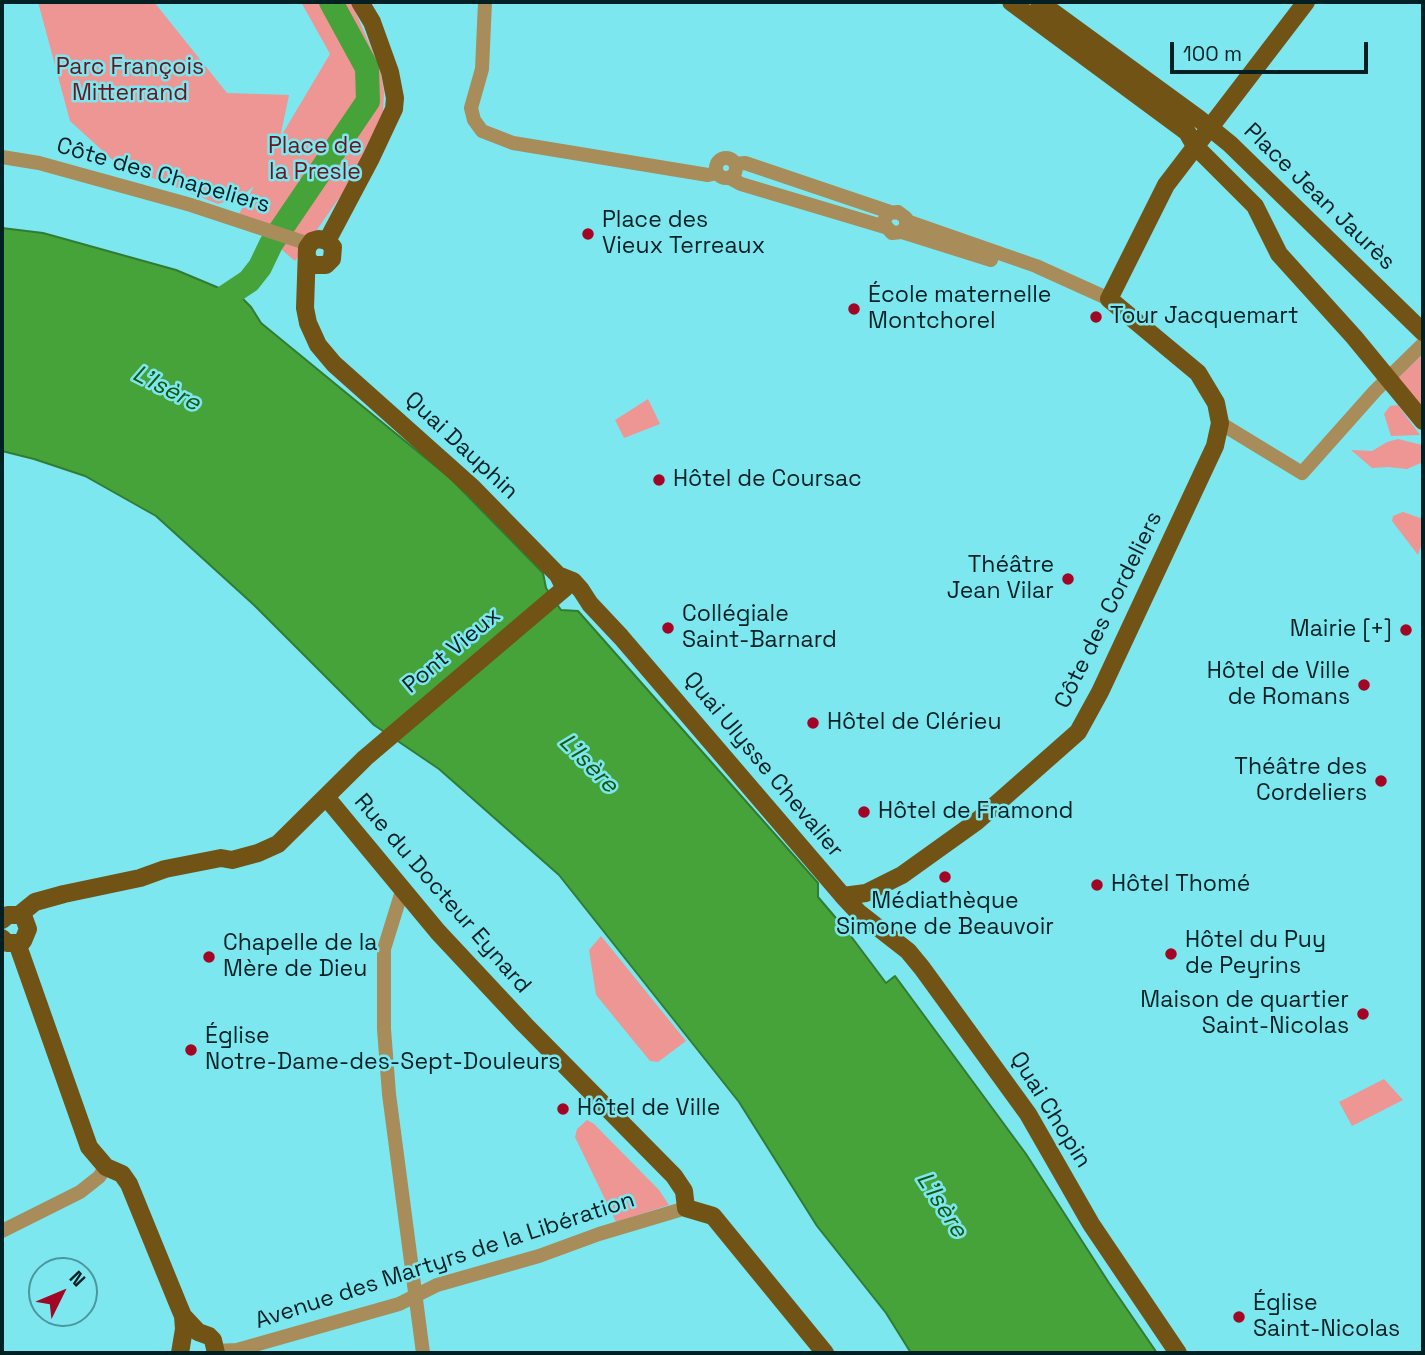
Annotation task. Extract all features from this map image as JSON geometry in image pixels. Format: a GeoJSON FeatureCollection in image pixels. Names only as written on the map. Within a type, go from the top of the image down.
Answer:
{"type":"FeatureCollection","features":[{"type":"Feature","properties":{"kind":"main road"},"geometry":{"type":"LineString","coordinates":[[316,252],[371,158],[394,109],[395,97],[390,72],[372,22],[360,2]]}},
{"type":"Feature","properties":{"kind":"main road"},"geometry":{"type":"LineString","coordinates":[[1011,2],[1187,132],[1195,146],[1248,197],[1265,222],[1279,254],[1388,377],[1423,421]]}},
{"type":"Feature","properties":{"kind":"main road","name":"Place Jean Jaurès"},"geometry":{"type":"LineString","coordinates":[[1040,2],[1210,128],[1254,165],[1423,331]]}},
{"type":"Feature","properties":{"kind":"main road"},"geometry":{"type":"LineString","coordinates":[[1220,423],[1216,403],[1198,373],[1109,299],[1166,185],[1306,2]]}},
{"type":"Feature","properties":{"kind":"main road","name":"Quai Dauphin"},"geometry":{"type":"LineString","coordinates":[[316,252],[306,296],[308,323],[318,345],[334,364],[474,488],[561,585]]}},
{"type":"Feature","properties":{"kind":"main road","name":"Côte des Cordeliers"},"geometry":{"type":"LineString","coordinates":[[843,896],[866,892],[902,875],[976,822],[1078,732],[1100,692],[1215,446],[1220,423]]}},
{"type":"Feature","properties":{"kind":"main road","name":"Quai Ulysse Chevalier"},"geometry":{"type":"LineString","coordinates":[[561,585],[590,604],[630,647],[862,916]]}},
{"type":"Feature","properties":{"kind":"main road","name":"Pont Vieux"},"geometry":{"type":"LineString","coordinates":[[10,917],[35,902],[64,894],[140,878],[176,867],[221,858],[232,860],[278,844],[371,753],[561,585]]}},
{"type":"Feature","properties":{"kind":"main road","name":"Rue du Docteur Eynard"},"geometry":{"type":"LineString","coordinates":[[326,797],[402,891],[517,1017],[674,1176],[684,1191],[686,1208]]}},
{"type":"Feature","properties":{"kind":"main road"},"geometry":{"type":"LineString","coordinates":[[862,916],[866,892]]}},
{"type":"Feature","properties":{"kind":"main road","name":"Quai Chopin"},"geometry":{"type":"LineString","coordinates":[[862,916],[908,951],[1028,1114],[1091,1224],[1178,1353]]}},
{"type":"Feature","properties":{"kind":"main road"},"geometry":{"type":"LineString","coordinates":[[10,917],[24,918],[28,929],[27,935],[9,941],[89,1147],[129,1184],[183,1316],[187,1342],[204,1333],[213,1340],[216,1352]]}},
{"type":"Feature","properties":{"kind":"main road"},"geometry":{"type":"LineString","coordinates":[[686,1208],[713,1216],[825,1353]]}},
{"type":"Feature","properties":{"kind":"street"},"geometry":{"type":"LineString","coordinates":[[485,2],[482,69],[471,108],[474,120],[482,131],[513,143],[708,175],[727,172],[745,163],[890,212],[900,212],[904,226]]}},
{"type":"Feature","properties":{"kind":"street","name":"Côte des Chapeliers"},"geometry":{"type":"LineString","coordinates":[[2,157],[39,163],[195,206],[290,237],[316,252]]}},
{"type":"Feature","properties":{"kind":"street"},"geometry":{"type":"LineString","coordinates":[[727,172],[741,184],[885,228],[892,233],[904,226]]}},
{"type":"Feature","properties":{"kind":"street"},"geometry":{"type":"LineString","coordinates":[[885,228],[884,218],[890,212]]}},
{"type":"Feature","properties":{"kind":"street"},"geometry":{"type":"LineString","coordinates":[[904,226],[1023,270],[1036,266],[1109,299]]}},
{"type":"Feature","properties":{"kind":"street"},"geometry":{"type":"LineString","coordinates":[[1220,423],[1302,473],[1388,377],[1423,344]]}},
{"type":"Feature","properties":{"kind":"street"},"geometry":{"type":"LineString","coordinates":[[402,891],[384,949],[384,1029],[389,1094],[423,1353]]}},
{"type":"Feature","properties":{"kind":"street"},"geometry":{"type":"LineString","coordinates":[[2,1231],[80,1192],[99,1177],[115,1171]]}},
{"type":"Feature","properties":{"kind":"street","name":"Avenue des Martyrs de la Libération"},"geometry":{"type":"LineString","coordinates":[[216,1352],[237,1350],[399,1304],[437,1285],[539,1256],[599,1234],[686,1208]]}},
{"type":"Feature","properties":{"kind":"green space","name":"Parc François Mitterrand"},"geometry":{"type":"Polygon","coordinates":[[[38,2],[154,2],[227,93],[289,95],[280,138],[330,54],[301,2],[351,2],[380,68],[384,92],[383,114],[349,184],[295,261],[239,214],[254,186],[242,196],[218,204],[117,164],[70,121],[38,2]]]}},
{"type":"Feature","properties":{"kind":"green space"},"geometry":{"type":"Polygon","coordinates":[[[1423,354],[1423,413],[1397,379],[1423,354]]]}},
{"type":"Feature","properties":{"kind":"green space"},"geometry":{"type":"Polygon","coordinates":[[[648,399],[660,424],[624,438],[615,420],[648,399]]]}},
{"type":"Feature","properties":{"kind":"green space"},"geometry":{"type":"Polygon","coordinates":[[[1398,405],[1420,435],[1391,436],[1384,414],[1390,406],[1398,405]]]}},
{"type":"Feature","properties":{"kind":"green space"},"geometry":{"type":"Polygon","coordinates":[[[1398,439],[1422,445],[1423,462],[1407,469],[1372,468],[1351,450],[1372,451],[1398,439]]]}},
{"type":"Feature","properties":{"kind":"green space"},"geometry":{"type":"Polygon","coordinates":[[[1403,512],[1423,519],[1423,540],[1418,555],[1392,521],[1393,516],[1403,512]]]}},
{"type":"Feature","properties":{"kind":"green space"},"geometry":{"type":"Polygon","coordinates":[[[601,936],[686,1041],[658,1062],[650,1061],[596,995],[589,950],[601,936]]]}},
{"type":"Feature","properties":{"kind":"green space"},"geometry":{"type":"Polygon","coordinates":[[[1384,1079],[1403,1100],[1352,1126],[1339,1102],[1384,1079]]]}},
{"type":"Feature","properties":{"kind":"green space"},"geometry":{"type":"Polygon","coordinates":[[[587,1120],[659,1190],[669,1205],[616,1222],[575,1137],[577,1129],[587,1120]]]}},
{"type":"Feature","properties":{"kind":"water","name":"L'Isère"},"geometry":{"type":"Polygon","coordinates":[[[2,228],[43,233],[176,270],[219,288],[234,290],[251,307],[261,323],[450,478],[543,573],[546,588],[561,610],[578,611],[818,883],[818,897],[886,983],[895,976],[1026,1154],[1157,1353],[911,1353],[886,1313],[817,1226],[739,1102],[559,875],[439,769],[374,725],[254,605],[156,516],[85,476],[2,451],[2,228]]]}},
{"type":"Feature","properties":{"kind":"waterway"},"geometry":{"type":"LineString","coordinates":[[207,309],[249,281],[260,267],[271,244],[368,101],[367,68],[331,2]]}},
{"type":"Feature","properties":{"kind":"place","name":"Place des Vieux Terreaux"},"geometry":{"type":"Point","coordinates":[588,234]}},
{"type":"Feature","properties":{"kind":"place","name":"École maternelle Montchorel"},"geometry":{"type":"Point","coordinates":[854,309]}},
{"type":"Feature","properties":{"kind":"place","name":"Tour Jacquemart"},"geometry":{"type":"Point","coordinates":[1096,317]}},
{"type":"Feature","properties":{"kind":"place","name":"Hôtel de Coursac"},"geometry":{"type":"Point","coordinates":[659,480]}},
{"type":"Feature","properties":{"kind":"place","name":"Théâtre Jean Vilar"},"geometry":{"type":"Point","coordinates":[1068,579]}},
{"type":"Feature","properties":{"kind":"place","name":"Collégiale Saint-Barnard"},"geometry":{"type":"Point","coordinates":[668,628]}},
{"type":"Feature","properties":{"kind":"place","name":"Mairie [+]"},"geometry":{"type":"Point","coordinates":[1406,630]}},
{"type":"Feature","properties":{"kind":"place","name":"Hôtel de Ville de Romans"},"geometry":{"type":"Point","coordinates":[1364,685]}},
{"type":"Feature","properties":{"kind":"place","name":"Hôtel de Clérieu"},"geometry":{"type":"Point","coordinates":[813,723]}},
{"type":"Feature","properties":{"kind":"place","name":"Théâtre des Cordeliers"},"geometry":{"type":"Point","coordinates":[1381,781]}},
{"type":"Feature","properties":{"kind":"place","name":"Hôtel de Framond"},"geometry":{"type":"Point","coordinates":[864,812]}},
{"type":"Feature","properties":{"kind":"place","name":"Médiathèque Simone de Beauvoir"},"geometry":{"type":"Point","coordinates":[945,877]}},
{"type":"Feature","properties":{"kind":"place","name":"Hôtel Thomé"},"geometry":{"type":"Point","coordinates":[1097,885]}},
{"type":"Feature","properties":{"kind":"place","name":"Hôtel du Puy de Peyrins"},"geometry":{"type":"Point","coordinates":[1171,954]}},
{"type":"Feature","properties":{"kind":"place","name":"Chapelle de la Mère de Dieu"},"geometry":{"type":"Point","coordinates":[209,957]}},
{"type":"Feature","properties":{"kind":"place","name":"Maison de quartier Saint-Nicolas"},"geometry":{"type":"Point","coordinates":[1363,1014]}},
{"type":"Feature","properties":{"kind":"place","name":"Église Notre-Dame-des-Sept-Douleurs"},"geometry":{"type":"Point","coordinates":[191,1050]}},
{"type":"Feature","properties":{"kind":"place","name":"Hôtel de Ville"},"geometry":{"type":"Point","coordinates":[563,1109]}},
{"type":"Feature","properties":{"kind":"place","name":"Église Saint-Nicolas"},"geometry":{"type":"Point","coordinates":[1239,1317]}},
{"type":"Feature","properties":{"kind":"park label","name":"Place de la Presle"},"geometry":{"type":"Point","coordinates":[315,160]}}]}
